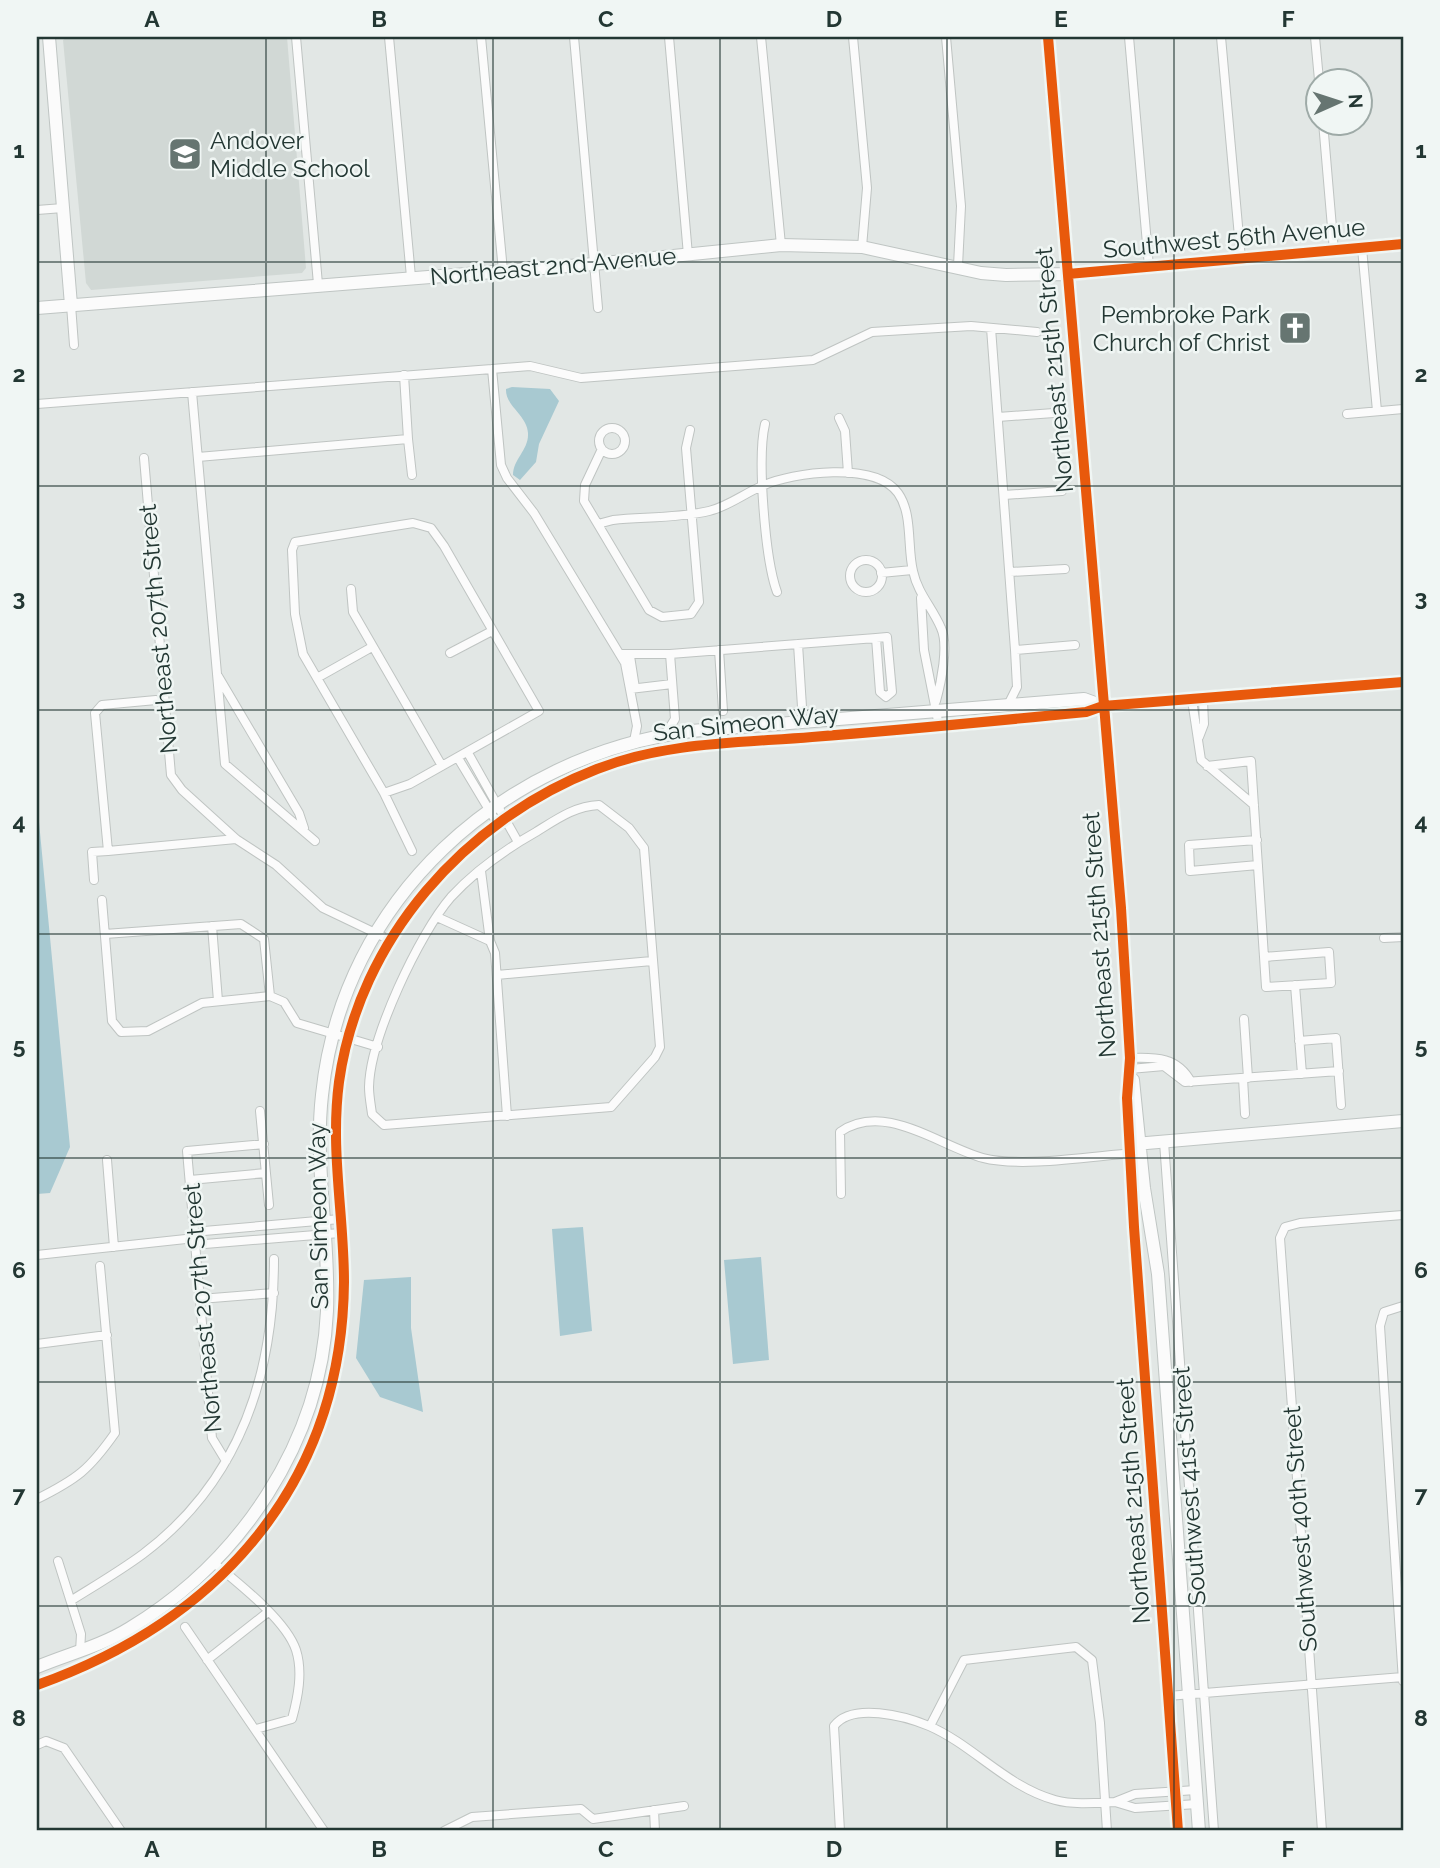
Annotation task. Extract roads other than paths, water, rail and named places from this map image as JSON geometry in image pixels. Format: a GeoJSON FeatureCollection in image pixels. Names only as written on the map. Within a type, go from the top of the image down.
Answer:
{"type":"FeatureCollection","features":[{"type":"Feature","properties":{"kind":"street"},"geometry":{"type":"LineString","coordinates":[[49,37],[74,345]]}},
{"type":"Feature","properties":{"kind":"street"},"geometry":{"type":"LineString","coordinates":[[296,37],[318,284]]}},
{"type":"Feature","properties":{"kind":"street"},"geometry":{"type":"LineString","coordinates":[[389,37],[411,277]]}},
{"type":"Feature","properties":{"kind":"street"},"geometry":{"type":"LineString","coordinates":[[481,37],[503,271]]}},
{"type":"Feature","properties":{"kind":"street"},"geometry":{"type":"LineString","coordinates":[[574,37],[598,308]]}},
{"type":"Feature","properties":{"kind":"street"},"geometry":{"type":"LineString","coordinates":[[669,37],[688,255]]}},
{"type":"Feature","properties":{"kind":"street"},"geometry":{"type":"LineString","coordinates":[[761,37],[780,246]]}},
{"type":"Feature","properties":{"kind":"street"},"geometry":{"type":"LineString","coordinates":[[853,37],[867,188],[862,247]]}},
{"type":"Feature","properties":{"kind":"street"},"geometry":{"type":"LineString","coordinates":[[946,37],[961,206],[958,266]]}},
{"type":"Feature","properties":{"kind":"street","name":"Northeast 215th Street"},"geometry":{"type":"LineString","coordinates":[[1048,37],[1121,908],[1130,1064],[1127,1098],[1158,1275],[1199,1831]]}},
{"type":"Feature","properties":{"kind":"street"},"geometry":{"type":"LineString","coordinates":[[1129,37],[1149,267]]}},
{"type":"Feature","properties":{"kind":"street"},"geometry":{"type":"LineString","coordinates":[[1221,37],[1241,259]]}},
{"type":"Feature","properties":{"kind":"street"},"geometry":{"type":"LineString","coordinates":[[1315,37],[1318,66]]}},
{"type":"Feature","properties":{"kind":"street"},"geometry":{"type":"LineString","coordinates":[[1324,136],[1335,250]]}},
{"type":"Feature","properties":{"kind":"street"},"geometry":{"type":"LineString","coordinates":[[37,210],[63,208]]}},
{"type":"Feature","properties":{"kind":"street","name":"Southwest 56th Avenue"},"geometry":{"type":"LineString","coordinates":[[1068,274],[1403,244]]}},
{"type":"Feature","properties":{"kind":"street","name":"Northeast 2nd Avenue"},"geometry":{"type":"LineString","coordinates":[[37,308],[594,264],[780,246],[862,247],[981,273],[1068,274]]}},
{"type":"Feature","properties":{"kind":"street"},"geometry":{"type":"LineString","coordinates":[[1363,248],[1377,411]]}},
{"type":"Feature","properties":{"kind":"street"},"geometry":{"type":"LineString","coordinates":[[991,328],[1010,572],[1016,690],[1008,705]]}},
{"type":"Feature","properties":{"kind":"street"},"geometry":{"type":"LineString","coordinates":[[37,404],[530,366],[581,378],[813,360],[872,332],[991,328],[1037,332]]}},
{"type":"Feature","properties":{"kind":"street"},"geometry":{"type":"LineString","coordinates":[[492,369],[501,465],[620,654],[633,689]]}},
{"type":"Feature","properties":{"kind":"street"},"geometry":{"type":"LineString","coordinates":[[404,375],[412,475]]}},
{"type":"Feature","properties":{"kind":"street"},"geometry":{"type":"LineString","coordinates":[[192,392],[218,676],[218,710],[225,764],[233,774],[315,841]]}},
{"type":"Feature","properties":{"kind":"street"},"geometry":{"type":"LineString","coordinates":[[1347,414],[1403,409]]}},
{"type":"Feature","properties":{"kind":"street"},"geometry":{"type":"LineString","coordinates":[[998,417],[1054,413]]}},
{"type":"Feature","properties":{"kind":"street"},"geometry":{"type":"LineString","coordinates":[[839,418],[845,431],[848,473]]}},
{"type":"Feature","properties":{"kind":"street"},"geometry":{"type":"LineString","coordinates":[[765,425],[761,441],[764,485],[771,576],[777,592]]}},
{"type":"Feature","properties":{"kind":"street"},"geometry":{"type":"LineString","coordinates":[[602,449],[597,453],[583,495],[598,524],[654,615],[691,614],[699,602],[686,448],[690,430]]}},
{"type":"Feature","properties":{"kind":"street"},"geometry":{"type":"LineString","coordinates":[[198,457],[408,439]]}},
{"type":"Feature","properties":{"kind":"street","name":"Northeast 207th Street"},"geometry":{"type":"LineString","coordinates":[[144,458],[171,775],[236,839],[276,866],[323,908],[390,940]]}},
{"type":"Feature","properties":{"kind":"street"},"geometry":{"type":"LineString","coordinates":[[598,524],[613,520],[711,511],[764,485],[795,475],[848,473],[881,479],[897,491],[905,505],[912,570],[921,598],[923,650],[937,706],[939,726]]}},
{"type":"Feature","properties":{"kind":"street"},"geometry":{"type":"LineString","coordinates":[[1004,495],[1062,491]]}},
{"type":"Feature","properties":{"kind":"street"},"geometry":{"type":"LineString","coordinates":[[384,793],[410,784],[539,711],[431,528],[414,523],[295,542],[292,550],[295,614],[303,654],[384,793],[412,851]]}},
{"type":"Feature","properties":{"kind":"street"},"geometry":{"type":"LineString","coordinates":[[866,560],[876,564],[881,573],[880,583],[868,592],[858,590],[850,577],[852,567],[866,560]]}},
{"type":"Feature","properties":{"kind":"street"},"geometry":{"type":"LineString","coordinates":[[1010,572],[1065,569]]}},
{"type":"Feature","properties":{"kind":"street"},"geometry":{"type":"LineString","coordinates":[[881,573],[912,570]]}},
{"type":"Feature","properties":{"kind":"street"},"geometry":{"type":"LineString","coordinates":[[351,589],[354,612],[442,766]]}},
{"type":"Feature","properties":{"kind":"street"},"geometry":{"type":"LineString","coordinates":[[921,598],[942,629],[944,646],[937,706]]}},
{"type":"Feature","properties":{"kind":"street"},"geometry":{"type":"LineString","coordinates":[[450,653],[492,631]]}},
{"type":"Feature","properties":{"kind":"street"},"geometry":{"type":"LineString","coordinates":[[620,654],[670,654],[887,637],[891,692],[886,697],[880,692],[876,638]]}},
{"type":"Feature","properties":{"kind":"street"},"geometry":{"type":"LineString","coordinates":[[798,644],[802,707]]}},
{"type":"Feature","properties":{"kind":"street"},"geometry":{"type":"LineString","coordinates":[[1014,650],[1075,645]]}},
{"type":"Feature","properties":{"kind":"street"},"geometry":{"type":"LineString","coordinates":[[317,678],[372,647]]}},
{"type":"Feature","properties":{"kind":"street"},"geometry":{"type":"LineString","coordinates":[[719,650],[723,710]]}},
{"type":"Feature","properties":{"kind":"street"},"geometry":{"type":"LineString","coordinates":[[670,654],[675,719],[685,732]]}},
{"type":"Feature","properties":{"kind":"street"},"geometry":{"type":"LineString","coordinates":[[630,656],[637,726],[652,746]]}},
{"type":"Feature","properties":{"kind":"street"},"geometry":{"type":"LineString","coordinates":[[218,676],[299,813],[304,830]]}},
{"type":"Feature","properties":{"kind":"street"},"geometry":{"type":"LineString","coordinates":[[1103,706],[1403,682]]}},
{"type":"Feature","properties":{"kind":"street"},"geometry":{"type":"LineString","coordinates":[[633,689],[672,684]]}},
{"type":"Feature","properties":{"kind":"street","name":"San Simeon Way"},"geometry":{"type":"LineString","coordinates":[[37,1685],[76,1671],[134,1642],[171,1619],[226,1573],[280,1504],[308,1450],[326,1402],[342,1318],[344,1279],[334,1143],[339,1080],[348,1039],[369,982],[390,940],[439,875],[502,822],[562,784],[626,759],[652,746],[666,735],[937,706],[1008,705],[1084,699],[1103,706]]}},
{"type":"Feature","properties":{"kind":"street"},"geometry":{"type":"LineString","coordinates":[[108,851],[95,713],[102,705],[156,700],[165,705]]}},
{"type":"Feature","properties":{"kind":"street"},"geometry":{"type":"LineString","coordinates":[[1197,700],[1204,724],[1199,737],[1201,761],[1254,805]]}},
{"type":"Feature","properties":{"kind":"street","name":"San Simeon Way"},"geometry":{"type":"LineString","coordinates":[[37,1667],[80,1652],[128,1629],[165,1605],[214,1563],[266,1498],[293,1448],[306,1414],[326,1323],[325,1234],[319,1133],[322,1091],[333,1035],[346,995],[376,934],[420,872],[460,832],[493,807],[549,772],[652,746],[939,726],[1088,712],[1103,706]]}},
{"type":"Feature","properties":{"kind":"street"},"geometry":{"type":"LineString","coordinates":[[666,735],[675,719]]}},
{"type":"Feature","properties":{"kind":"street"},"geometry":{"type":"LineString","coordinates":[[468,753],[493,807]]}},
{"type":"Feature","properties":{"kind":"street"},"geometry":{"type":"LineString","coordinates":[[458,758],[518,842]]}},
{"type":"Feature","properties":{"kind":"street"},"geometry":{"type":"LineString","coordinates":[[1207,765],[1251,761],[1256,840],[1258,865],[1264,957],[1266,986],[1331,983],[1329,953],[1264,957]]}},
{"type":"Feature","properties":{"kind":"street"},"geometry":{"type":"LineString","coordinates":[[599,805],[629,828],[645,848],[660,1047],[644,1072],[611,1107],[384,1125],[372,1114],[369,1086],[398,984],[437,917],[452,897],[518,842],[581,806],[599,805]]}},
{"type":"Feature","properties":{"kind":"street"},"geometry":{"type":"LineString","coordinates":[[94,880],[92,852],[236,839]]}},
{"type":"Feature","properties":{"kind":"street"},"geometry":{"type":"LineString","coordinates":[[1256,840],[1189,845],[1190,871],[1258,865]]}},
{"type":"Feature","properties":{"kind":"street"},"geometry":{"type":"LineString","coordinates":[[481,871],[490,941],[495,953],[507,1116]]}},
{"type":"Feature","properties":{"kind":"street"},"geometry":{"type":"LineString","coordinates":[[102,900],[113,1021],[121,1032],[148,1031],[202,1003],[270,996],[284,1002],[297,1023],[379,1047]]}},
{"type":"Feature","properties":{"kind":"street"},"geometry":{"type":"LineString","coordinates":[[437,917],[490,941]]}},
{"type":"Feature","properties":{"kind":"street"},"geometry":{"type":"LineString","coordinates":[[105,934],[241,923],[264,939],[270,996]]}},
{"type":"Feature","properties":{"kind":"street"},"geometry":{"type":"LineString","coordinates":[[212,926],[218,1001]]}},
{"type":"Feature","properties":{"kind":"street"},"geometry":{"type":"LineString","coordinates":[[1384,938],[1403,937]]}},
{"type":"Feature","properties":{"kind":"street"},"geometry":{"type":"LineString","coordinates":[[497,975],[652,961]]}},
{"type":"Feature","properties":{"kind":"street"},"geometry":{"type":"LineString","coordinates":[[1295,985],[1301,1074]]}},
{"type":"Feature","properties":{"kind":"street"},"geometry":{"type":"LineString","coordinates":[[1244,1020],[1245,1114]]}},
{"type":"Feature","properties":{"kind":"street"},"geometry":{"type":"LineString","coordinates":[[1299,1041],[1336,1038],[1341,1105]]}},
{"type":"Feature","properties":{"kind":"street"},"geometry":{"type":"LineString","coordinates":[[1130,1064],[1163,1058],[1182,1067],[1191,1082],[1339,1071]]}},
{"type":"Feature","properties":{"kind":"street"},"geometry":{"type":"LineString","coordinates":[[260,1111],[269,1205]]}},
{"type":"Feature","properties":{"kind":"street"},"geometry":{"type":"LineString","coordinates":[[841,1194],[838,1143],[840,1132],[850,1125],[887,1123],[907,1126],[984,1158],[1012,1161],[1135,1148],[1164,1142],[1403,1121]]}},
{"type":"Feature","properties":{"kind":"street","name":"Southwest 41st Street"},"geometry":{"type":"LineString","coordinates":[[1164,1142],[1214,1831]]}},
{"type":"Feature","properties":{"kind":"street","name":"Northeast 207th Street"},"geometry":{"type":"LineString","coordinates":[[226,1461],[212,1438],[187,1151],[264,1144]]}},
{"type":"Feature","properties":{"kind":"street","name":"Northeast 215th Street"},"geometry":{"type":"LineString","coordinates":[[1135,1148],[1178,1831]]}},
{"type":"Feature","properties":{"kind":"street"},"geometry":{"type":"LineString","coordinates":[[107,1160],[114,1247]]}},
{"type":"Feature","properties":{"kind":"street"},"geometry":{"type":"LineString","coordinates":[[190,1180],[266,1173]]}},
{"type":"Feature","properties":{"kind":"street","name":"Southwest 40th Street"},"geometry":{"type":"LineString","coordinates":[[1322,1831],[1280,1238],[1285,1227],[1300,1223],[1403,1215]]}},
{"type":"Feature","properties":{"kind":"street"},"geometry":{"type":"LineString","coordinates":[[37,1255],[195,1238],[204,1231],[340,1219]]}},
{"type":"Feature","properties":{"kind":"street"},"geometry":{"type":"LineString","coordinates":[[195,1238],[205,1244],[340,1233]]}},
{"type":"Feature","properties":{"kind":"street"},"geometry":{"type":"LineString","coordinates":[[72,1600],[145,1553],[194,1503],[226,1461],[256,1396],[272,1328],[274,1259]]}},
{"type":"Feature","properties":{"kind":"street"},"geometry":{"type":"LineString","coordinates":[[37,1499],[75,1480],[94,1463],[115,1433],[100,1266]]}},
{"type":"Feature","properties":{"kind":"street"},"geometry":{"type":"LineString","coordinates":[[200,1299],[274,1293]]}},
{"type":"Feature","properties":{"kind":"street"},"geometry":{"type":"LineString","coordinates":[[1168,1696],[1403,1678],[1401,1584],[1380,1326],[1384,1312],[1403,1306]]}},
{"type":"Feature","properties":{"kind":"street"},"geometry":{"type":"LineString","coordinates":[[37,1344],[107,1335]]}},
{"type":"Feature","properties":{"kind":"street"},"geometry":{"type":"LineString","coordinates":[[1167,1377],[1181,1377]]}},
{"type":"Feature","properties":{"kind":"street"},"geometry":{"type":"LineString","coordinates":[[58,1561],[79,1625],[80,1652]]}},
{"type":"Feature","properties":{"kind":"street"},"geometry":{"type":"LineString","coordinates":[[214,1563],[281,1625],[296,1650],[300,1690],[292,1719],[256,1728]]}},
{"type":"Feature","properties":{"kind":"street"},"geometry":{"type":"LineString","coordinates":[[207,1660],[268,1612]]}},
{"type":"Feature","properties":{"kind":"street"},"geometry":{"type":"LineString","coordinates":[[185,1627],[324,1831]]}},
{"type":"Feature","properties":{"kind":"street"},"geometry":{"type":"LineString","coordinates":[[930,1726],[964,1660],[1076,1647],[1092,1660],[1100,1723],[1107,1831]]}},
{"type":"Feature","properties":{"kind":"street"},"geometry":{"type":"LineString","coordinates":[[840,1831],[834,1726],[841,1716],[853,1712],[873,1712],[930,1726],[1017,1783],[1056,1800],[1105,1803],[1146,1794],[1196,1790]]}},
{"type":"Feature","properties":{"kind":"street"},"geometry":{"type":"LineString","coordinates":[[37,1745],[46,1741],[64,1748],[121,1831]]}},
{"type":"Feature","properties":{"kind":"street"},"geometry":{"type":"LineString","coordinates":[[1146,1794],[1146,1808]]}},
{"type":"Feature","properties":{"kind":"street"},"geometry":{"type":"LineString","coordinates":[[1115,1802],[1146,1808],[1197,1804]]}},
{"type":"Feature","properties":{"kind":"street"},"geometry":{"type":"LineString","coordinates":[[593,1819],[684,1806]]}},
{"type":"Feature","properties":{"kind":"street"},"geometry":{"type":"LineString","coordinates":[[444,1831],[472,1817],[582,1809],[593,1819],[595,1831]]}},
{"type":"Feature","properties":{"kind":"street"},"geometry":{"type":"LineString","coordinates":[[654,1810],[655,1831]]}},
{"type":"Feature","properties":{"kind":"water"},"geometry":{"type":"Polygon","coordinates":[[[506,389],[550,389],[559,401],[539,444],[536,462],[520,480],[513,475],[514,469],[528,439],[528,433],[524,421],[509,401],[506,389]]]}},
{"type":"Feature","properties":{"kind":"water"},"geometry":{"type":"Polygon","coordinates":[[[37,801],[70,1147],[50,1193],[37,1194],[37,801]]]}},
{"type":"Feature","properties":{"kind":"water"},"geometry":{"type":"Polygon","coordinates":[[[583,1227],[592,1331],[560,1336],[552,1229],[583,1227]]]}},
{"type":"Feature","properties":{"kind":"water"},"geometry":{"type":"Polygon","coordinates":[[[761,1257],[769,1360],[733,1364],[724,1260],[761,1257]]]}},
{"type":"Feature","properties":{"kind":"water"},"geometry":{"type":"Polygon","coordinates":[[[411,1277],[411,1328],[423,1412],[380,1397],[356,1358],[364,1280],[411,1277]]]}},
{"type":"Feature","properties":{"kind":"place","name":"Andover Middle School"},"geometry":{"type":"Point","coordinates":[185,154]}},
{"type":"Feature","properties":{"kind":"place","name":"Pembroke Park Church of Christ"},"geometry":{"type":"Point","coordinates":[1295,328]}}]}
